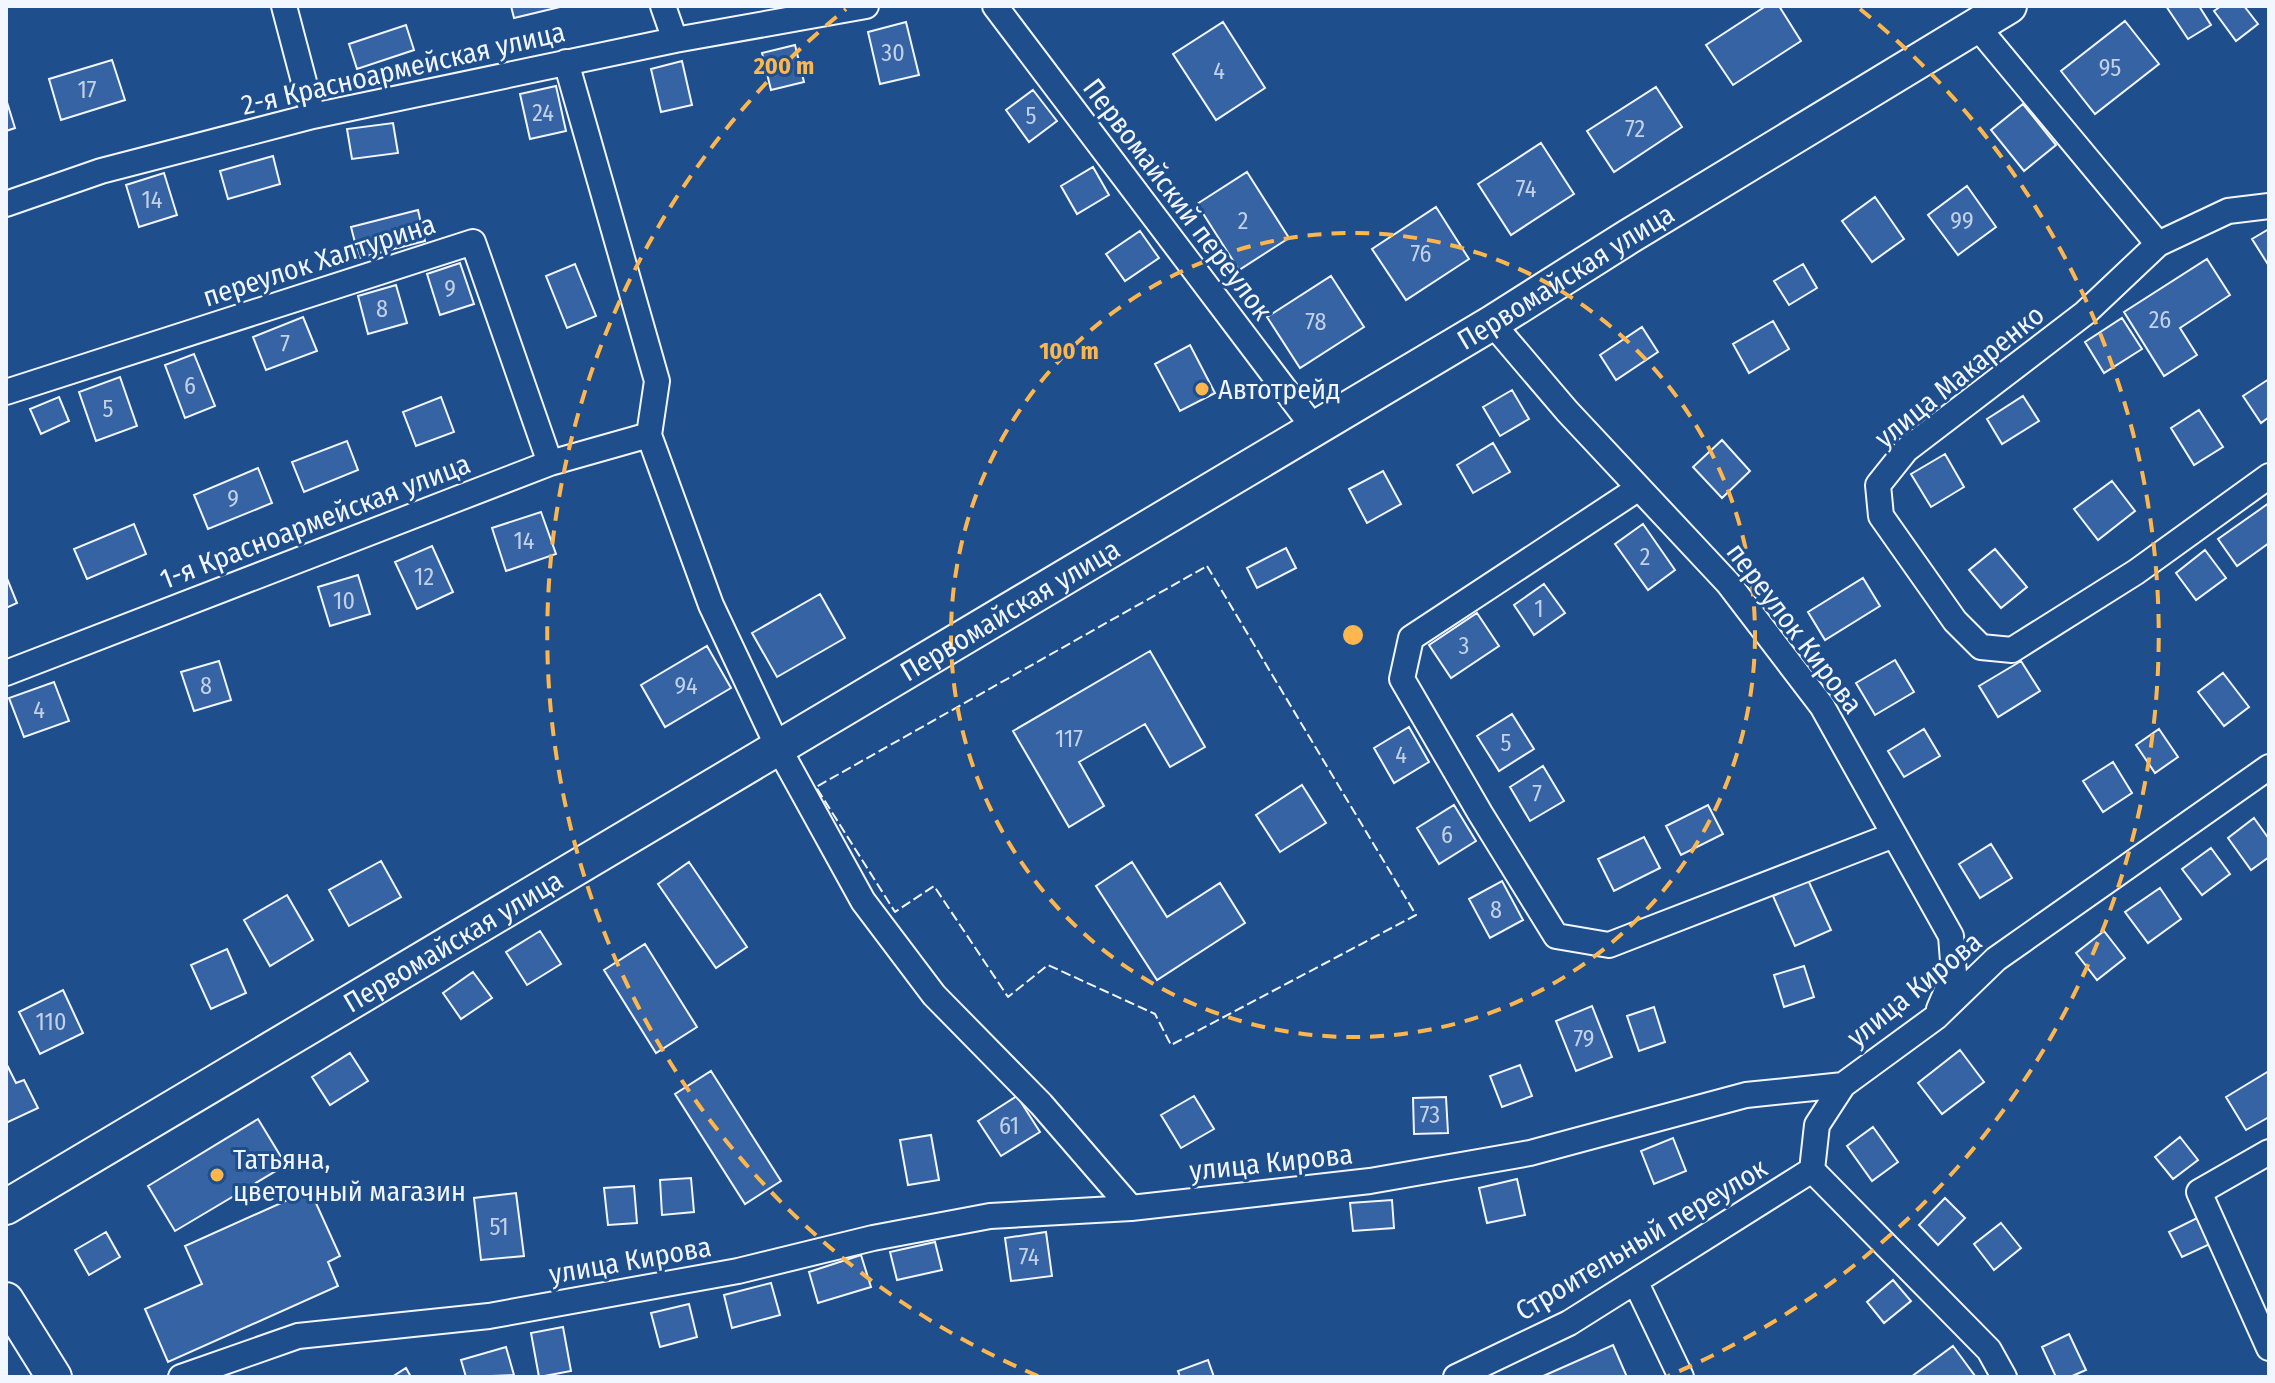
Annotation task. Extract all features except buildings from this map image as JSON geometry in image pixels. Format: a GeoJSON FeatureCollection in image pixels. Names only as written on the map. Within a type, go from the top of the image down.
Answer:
{"type":"FeatureCollection","features":[{"type":"Feature","properties":{"kind":"main road","name":"Первомайская улица"},"geometry":{"type":"LineString","coordinates":[[6,1207],[1492,323],[1975,24],[2009,6]]}},
{"type":"Feature","properties":{"kind":"main road"},"geometry":{"type":"LineString","coordinates":[[6,1300],[54,1377]]}},
{"type":"Feature","properties":{"kind":"street"},"geometry":{"type":"LineString","coordinates":[[284,6],[313,116]]}},
{"type":"Feature","properties":{"kind":"street"},"geometry":{"type":"LineString","coordinates":[[663,6],[675,40]]}},
{"type":"Feature","properties":{"kind":"street","name":"2-я Красноармейская улица"},"geometry":{"type":"LineString","coordinates":[[6,204],[101,171],[313,116],[675,40],[866,6]]}},
{"type":"Feature","properties":{"kind":"street","name":"Первомайский переулок"},"geometry":{"type":"LineString","coordinates":[[995,6],[1314,428]]}},
{"type":"Feature","properties":{"kind":"street"},"geometry":{"type":"LineString","coordinates":[[1975,24],[2158,244]]}},
{"type":"Feature","properties":{"kind":"street"},"geometry":{"type":"LineString","coordinates":[[566,62],[657,381],[649,435],[711,605],[778,747],[863,901],[934,995],[1041,1104],[1131,1208]]}},
{"type":"Feature","properties":{"kind":"street","name":"улица Макаренко"},"geometry":{"type":"LineString","coordinates":[[2269,206],[2228,211],[2158,244],[2085,313],[1906,450],[1878,485],[1881,516],[1955,621],[1981,647],[2012,650],[2136,572],[2269,476]]}},
{"type":"Feature","properties":{"kind":"street","name":"переулок Халтурина"},"geometry":{"type":"LineString","coordinates":[[6,392],[473,242],[550,463]]}},
{"type":"Feature","properties":{"kind":"street","name":"переулок Кирова"},"geometry":{"type":"LineString","coordinates":[[1492,323],[1567,411],[1728,583],[1822,706],[1951,936],[1954,974],[1936,1017]]}},
{"type":"Feature","properties":{"kind":"street","name":"1-я Красноармейская улица"},"geometry":{"type":"LineString","coordinates":[[6,673],[550,463],[649,435]]}},
{"type":"Feature","properties":{"kind":"street"},"geometry":{"type":"LineString","coordinates":[[1639,488],[1411,638],[1402,679],[1556,936],[1609,945],[1894,835]]}},
{"type":"Feature","properties":{"kind":"street","name":"улица Кирова"},"geometry":{"type":"LineString","coordinates":[[181,1377],[298,1336],[489,1316],[738,1271],[873,1238],[990,1216],[1131,1208],[1370,1181],[1530,1153],[1746,1095],[1843,1085],[1936,1017],[1996,959],[2269,767]]}},
{"type":"Feature","properties":{"kind":"street"},"geometry":{"type":"LineString","coordinates":[[1843,1085],[1817,1125],[1812,1170],[1989,1350],[2004,1377]]}},
{"type":"Feature","properties":{"kind":"street"},"geometry":{"type":"LineString","coordinates":[[2269,1152],[2199,1192],[2269,1348]]}},
{"type":"Feature","properties":{"kind":"street","name":"Строительный переулок"},"geometry":{"type":"LineString","coordinates":[[1456,1377],[1569,1323],[1812,1170]]}},
{"type":"Feature","properties":{"kind":"street"},"geometry":{"type":"LineString","coordinates":[[1636,1283],[1681,1377]]}},
{"type":"Feature","properties":{"kind":"fence"},"geometry":{"type":"LineString","coordinates":[[1207,566],[1416,915],[1171,1045],[1155,1014],[1048,965],[1008,997],[934,886],[895,912],[816,787],[1207,566]]}},
{"type":"Feature","properties":{"kind":"place","name":"Автотрейд"},"geometry":{"type":"Point","coordinates":[1202,389]}},
{"type":"Feature","properties":{"kind":"place","name":"Татьяна, цветочный магазин"},"geometry":{"type":"Point","coordinates":[217,1175]}}]}
